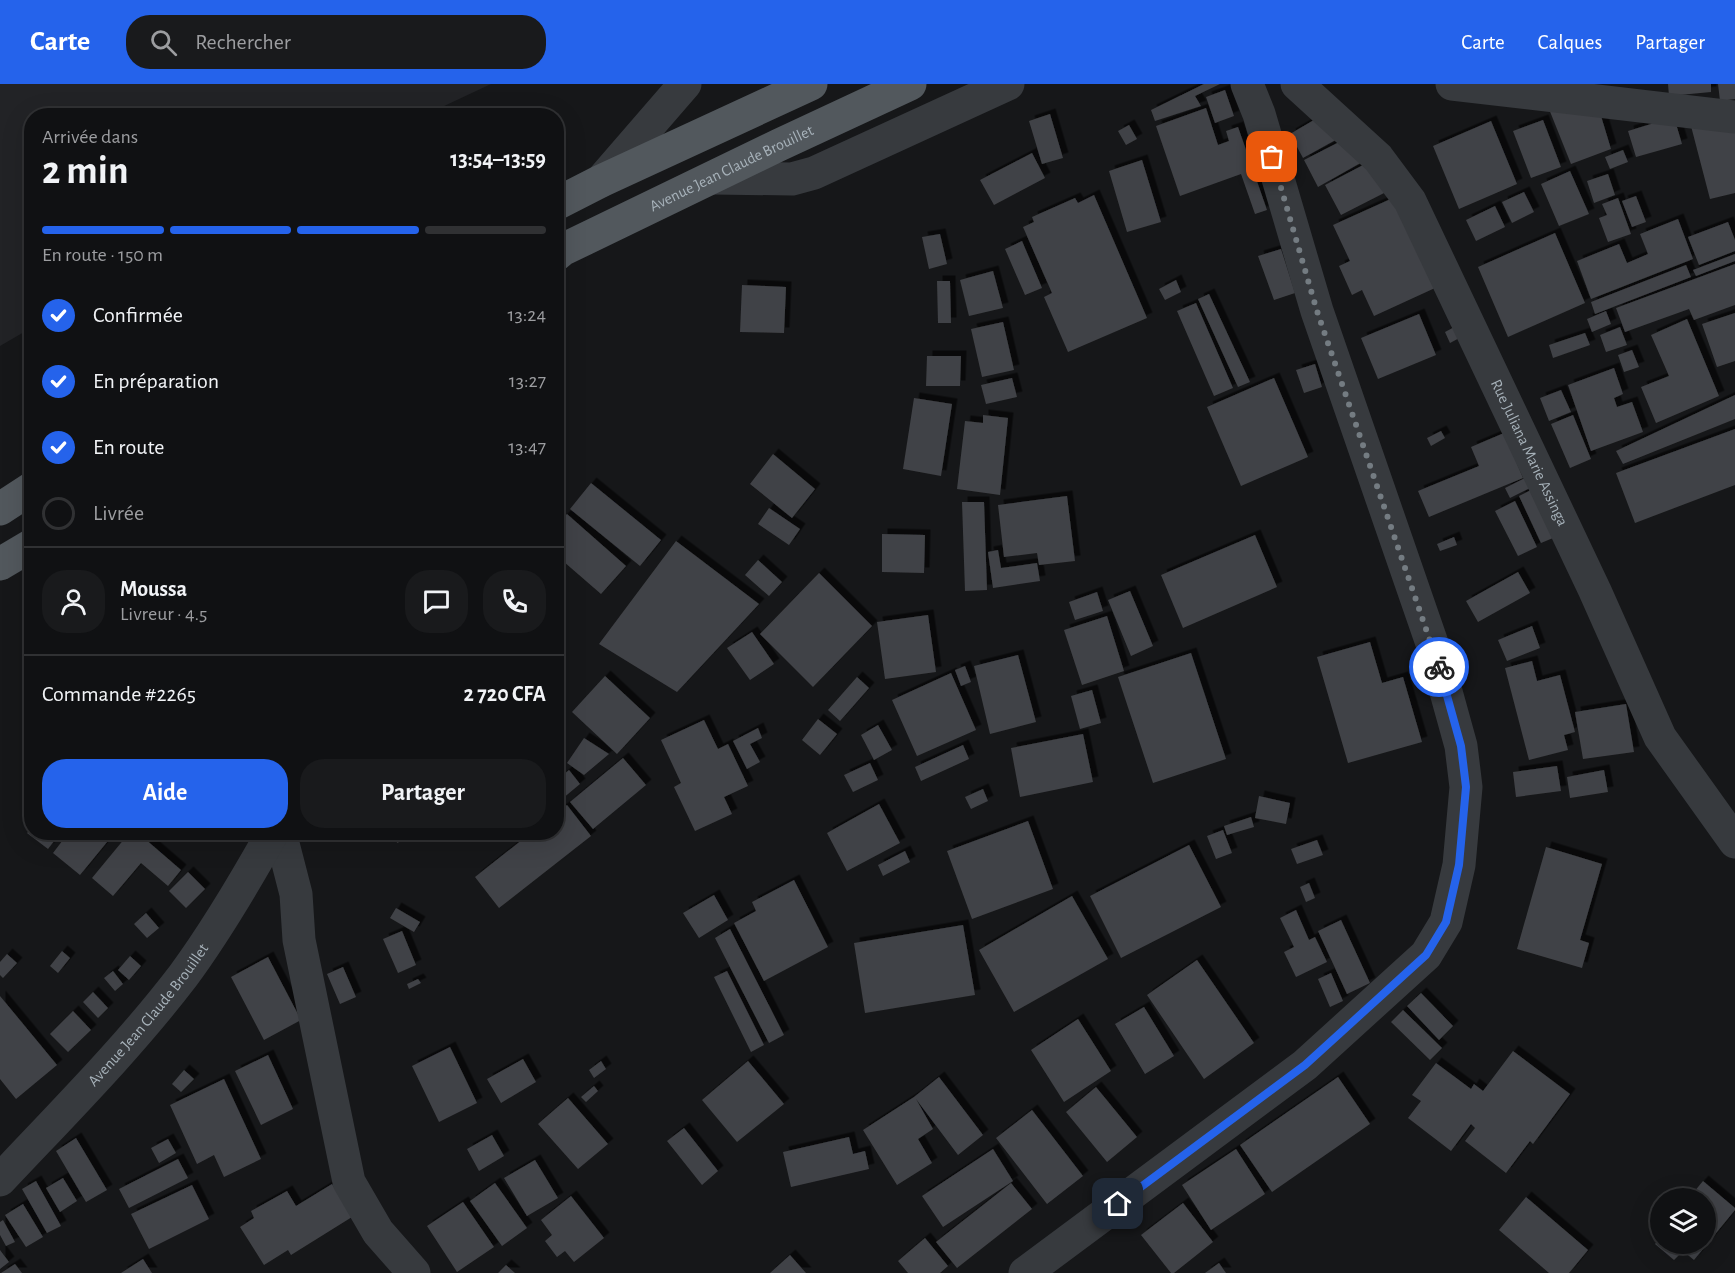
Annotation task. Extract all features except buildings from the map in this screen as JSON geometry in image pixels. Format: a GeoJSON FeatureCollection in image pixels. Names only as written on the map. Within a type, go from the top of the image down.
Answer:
{"type":"FeatureCollection","features":[{"type":"Feature","properties":{"kind":"main road"},"geometry":{"type":"LineString","coordinates":[[564,200],[811,84]]}},
{"type":"Feature","properties":{"kind":"main road","name":"Avenue Jean Claude Brouillet"},"geometry":{"type":"LineString","coordinates":[[564,249],[910,84]]}},
{"type":"Feature","properties":{"kind":"main road"},"geometry":{"type":"LineString","coordinates":[[0,509],[24,493]]}},
{"type":"Feature","properties":{"kind":"main road"},"geometry":{"type":"LineString","coordinates":[[0,564],[24,550]]}},
{"type":"Feature","properties":{"kind":"street"},"geometry":{"type":"LineString","coordinates":[[601,181],[685,84]]}},
{"type":"Feature","properties":{"kind":"street"},"geometry":{"type":"LineString","coordinates":[[713,178],[792,179],[814,173],[1008,84]]}},
{"type":"Feature","properties":{"kind":"street"},"geometry":{"type":"LineString","coordinates":[[1025,1273],[1305,1065],[1426,955],[1446,922],[1459,865],[1466,787],[1461,746],[1435,652],[1317,311],[1259,114],[1247,84]]}},
{"type":"Feature","properties":{"kind":"street","name":"Rue Juliana Marie Assinga"},"geometry":{"type":"LineString","coordinates":[[1297,84],[1378,158],[1410,201],[1595,591],[1660,737],[1735,842]]}},
{"type":"Feature","properties":{"kind":"street"},"geometry":{"type":"LineString","coordinates":[[1452,84],[1735,117]]}},
{"type":"Feature","properties":{"kind":"street","name":"Avenue Jean Claude Brouillet"},"geometry":{"type":"LineString","coordinates":[[0,1180],[122,1048],[183,976],[227,913],[268,840]]}},
{"type":"Feature","properties":{"kind":"street"},"geometry":{"type":"LineString","coordinates":[[282,840],[296,894],[299,940],[349,1182],[378,1232],[414,1273]]}},
{"type":"Feature","properties":{"kind":"shaded area"},"geometry":{"type":"Polygon","coordinates":[[[0,84],[491,84],[440,108],[24,108],[24,332],[0,346],[0,84]]]}},
{"type":"Feature","properties":{"kind":"way so far"},"geometry":{"type":"LineString","coordinates":[[1272,157],[1317,311],[1439,667]]}},
{"type":"Feature","properties":{"kind":"route"},"geometry":{"type":"LineString","coordinates":[[1118,1204],[1305,1065],[1426,955],[1446,922],[1459,865],[1466,787],[1461,746],[1439,667]]}}]}
